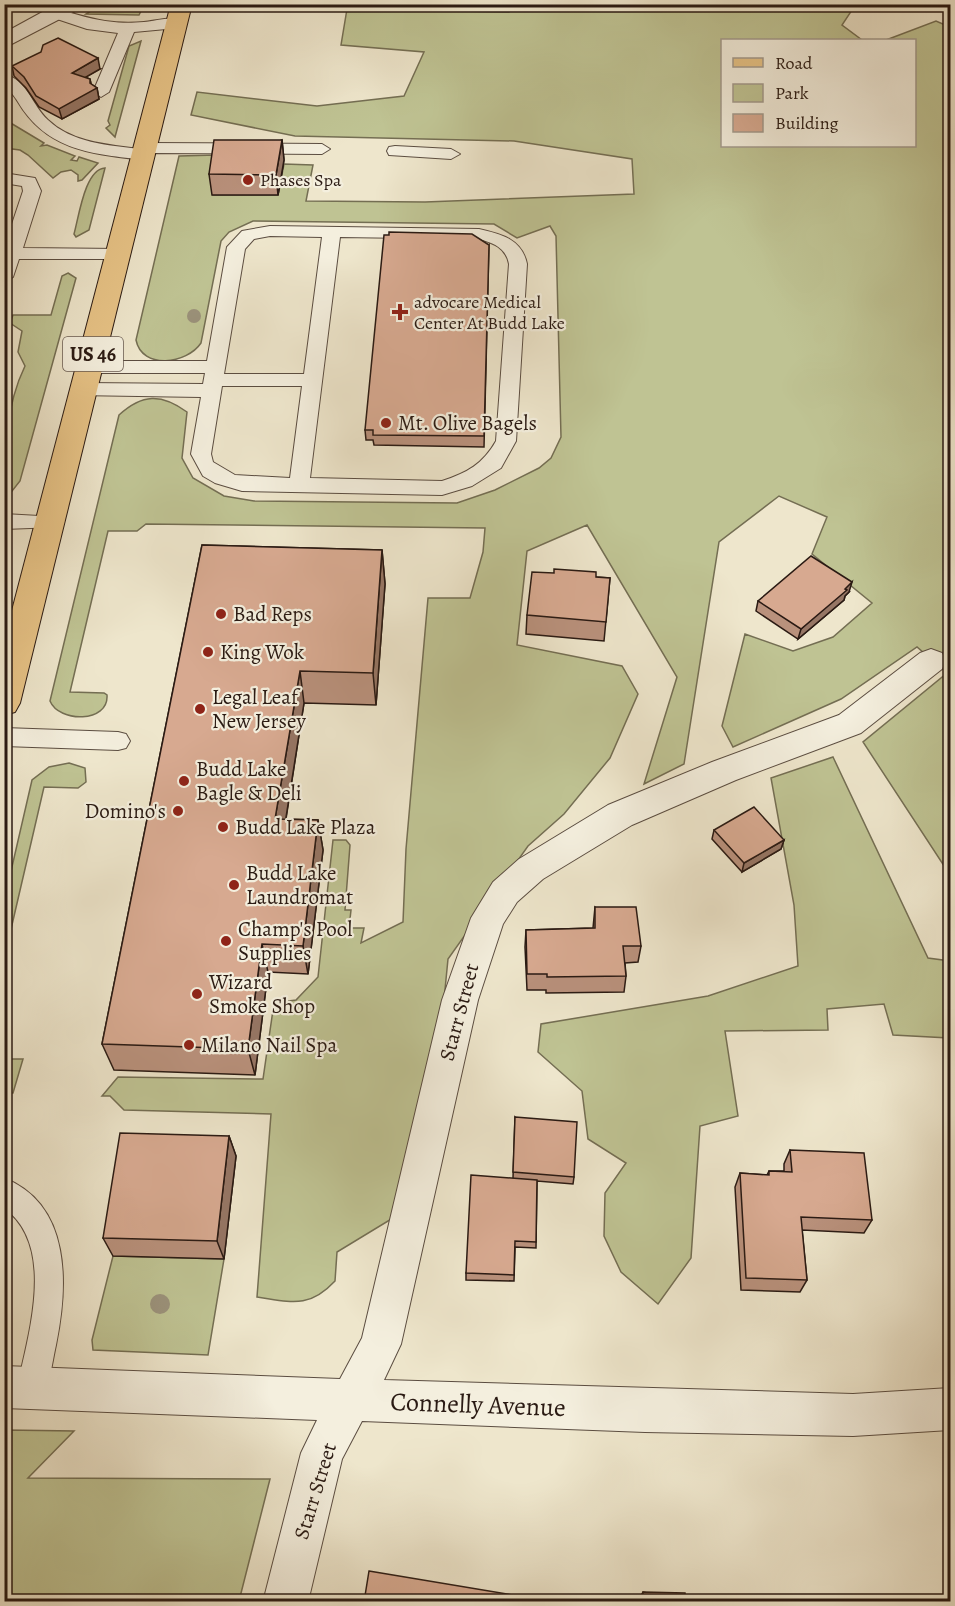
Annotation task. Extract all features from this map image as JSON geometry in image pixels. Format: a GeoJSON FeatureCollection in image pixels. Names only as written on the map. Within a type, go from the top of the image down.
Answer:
{"type":"FeatureCollection","features":[{"type":"Feature","properties":{"kind":"main road","name":"US 46"},"geometry":{"type":"LineString","coordinates":[[4,703],[180,14]]}},
{"type":"Feature","properties":{"kind":"street"},"geometry":{"type":"LineString","coordinates":[[4,42],[65,9]]}},
{"type":"Feature","properties":{"kind":"street","name":"Starr Street"},"geometry":{"type":"LineString","coordinates":[[285,1602],[322,1453],[381,1344],[460,1000],[477,946],[498,901],[531,869],[620,815],[724,771],[850,724],[931,661]]}},
{"type":"Feature","properties":{"kind":"street","name":"Connelly Avenue"},"geometry":{"type":"LineString","coordinates":[[19,1388],[645,1411],[841,1415],[951,1409]]}},
{"type":"Feature","properties":{"kind":"lane"},"geometry":{"type":"LineString","coordinates":[[65,9],[74,21],[125,30]]}},
{"type":"Feature","properties":{"kind":"lane"},"geometry":{"type":"LineString","coordinates":[[97,45],[125,30],[180,14]]}},
{"type":"Feature","properties":{"kind":"lane"},"geometry":{"type":"LineString","coordinates":[[79,34],[94,25]]}},
{"type":"Feature","properties":{"kind":"lane"},"geometry":{"type":"LineString","coordinates":[[101,92],[107,65],[125,30]]}},
{"type":"Feature","properties":{"kind":"lane"},"geometry":{"type":"LineString","coordinates":[[10,76],[33,106],[73,141],[106,150],[322,148]]}},
{"type":"Feature","properties":{"kind":"lane"},"geometry":{"type":"LineString","coordinates":[[10,76],[33,78]]}},
{"type":"Feature","properties":{"kind":"lane"},"geometry":{"type":"LineString","coordinates":[[395,151],[451,154]]}},
{"type":"Feature","properties":{"kind":"lane"},"geometry":{"type":"LineString","coordinates":[[4,178],[23,179],[32,186],[4,277]]}},
{"type":"Feature","properties":{"kind":"lane"},"geometry":{"type":"LineString","coordinates":[[263,231],[479,234],[497,238],[512,248],[517,256],[506,441],[494,462],[465,481],[442,488],[299,487],[234,483],[221,478],[204,465],[201,454],[213,379],[238,243],[248,235],[263,231]]}},
{"type":"Feature","properties":{"kind":"lane"},"geometry":{"type":"LineString","coordinates":[[299,487],[332,232]]}},
{"type":"Feature","properties":{"kind":"lane"},"geometry":{"type":"LineString","coordinates":[[12,253],[119,255]]}},
{"type":"Feature","properties":{"kind":"lane"},"geometry":{"type":"LineString","coordinates":[[86,379],[313,381]]}},
{"type":"Feature","properties":{"kind":"lane"},"geometry":{"type":"LineString","coordinates":[[4,522],[50,522]]}},
{"type":"Feature","properties":{"kind":"lane"},"geometry":{"type":"LineString","coordinates":[[4,737],[118,741]]}},
{"type":"Feature","properties":{"kind":"lane"},"geometry":{"type":"LineString","coordinates":[[4,1191],[31,1210],[43,1229],[48,1252],[47,1306],[19,1388]]}},
{"type":"Feature","properties":{"kind":"green space"},"geometry":{"type":"Polygon","coordinates":[[[513,4],[853,5],[854,7],[842,25],[861,39],[721,39],[721,147],[916,147],[916,39],[889,39],[936,21],[950,27],[950,875],[863,742],[947,673],[917,647],[841,699],[733,747],[722,726],[745,634],[793,651],[833,637],[872,603],[812,554],[827,517],[779,496],[719,542],[684,764],[644,784],[677,677],[587,525],[527,551],[517,645],[622,666],[638,694],[610,758],[564,814],[528,846],[448,959],[443,1010],[398,1215],[337,1252],[335,1281],[317,1296],[308,1300],[290,1302],[257,1297],[271,1114],[124,1110],[110,1096],[102,1096],[118,1077],[263,1079],[274,1003],[296,1000],[318,977],[333,840],[346,840],[350,845],[345,910],[351,910],[349,928],[364,928],[361,943],[403,922],[406,849],[428,598],[470,598],[483,552],[485,528],[146,524],[137,531],[108,531],[70,692],[104,693],[107,695],[105,704],[100,711],[83,717],[63,713],[50,701],[119,415],[136,403],[152,398],[160,399],[187,412],[182,458],[193,478],[224,496],[254,501],[457,503],[495,490],[539,468],[551,458],[561,437],[556,236],[550,226],[517,238],[494,224],[253,221],[229,232],[221,241],[201,343],[186,356],[166,361],[147,356],[140,350],[136,340],[179,156],[217,155],[213,195],[278,195],[284,164],[313,165],[306,201],[425,202],[634,194],[632,159],[514,141],[295,136],[191,115],[197,92],[317,106],[404,96],[424,52],[341,45],[347,9],[509,12],[513,4]]]}},
{"type":"Feature","properties":{"kind":"green space"},"geometry":{"type":"Polygon","coordinates":[[[100,5],[144,5],[139,15],[86,14],[100,5]]]}},
{"type":"Feature","properties":{"kind":"green space"},"geometry":{"type":"Polygon","coordinates":[[[141,41],[115,137],[106,128],[110,125],[108,121],[129,46],[141,41]]]}},
{"type":"Feature","properties":{"kind":"green space"},"geometry":{"type":"Polygon","coordinates":[[[4,119],[44,143],[41,146],[47,145],[75,156],[71,160],[77,161],[79,157],[98,163],[82,180],[78,181],[78,175],[71,170],[61,172],[53,178],[20,150],[5,148],[4,119]]]}},
{"type":"Feature","properties":{"kind":"green space"},"geometry":{"type":"Polygon","coordinates":[[[105,168],[89,230],[76,237],[74,234],[88,185],[98,170],[105,168]]]}},
{"type":"Feature","properties":{"kind":"green space"},"geometry":{"type":"Polygon","coordinates":[[[68,273],[76,278],[20,481],[5,500],[7,431],[13,398],[25,366],[18,352],[22,331],[10,323],[13,315],[51,315],[62,276],[68,273]]]}},
{"type":"Feature","properties":{"kind":"green space"},"geometry":{"type":"Polygon","coordinates":[[[833,757],[928,958],[950,961],[950,1189],[945,1178],[949,1038],[893,1035],[884,1004],[827,1009],[828,1030],[725,1031],[738,1116],[700,1126],[691,1258],[658,1304],[621,1272],[604,1236],[605,1193],[626,1163],[588,1139],[582,1091],[538,1052],[541,1024],[708,996],[798,966],[794,905],[771,778],[833,757]]]}},
{"type":"Feature","properties":{"kind":"green space"},"geometry":{"type":"Polygon","coordinates":[[[69,763],[85,768],[86,782],[78,788],[44,787],[5,955],[5,897],[32,780],[49,767],[69,763]]]}},
{"type":"Feature","properties":{"kind":"green space"},"geometry":{"type":"Polygon","coordinates":[[[4,1059],[23,1059],[13,1093],[5,1093],[4,1059]]]}},
{"type":"Feature","properties":{"kind":"green space"},"geometry":{"type":"Polygon","coordinates":[[[113,1256],[224,1259],[208,1355],[93,1350],[92,1340],[113,1256]]]}},
{"type":"Feature","properties":{"kind":"green space"},"geometry":{"type":"Polygon","coordinates":[[[5,1430],[74,1431],[28,1478],[270,1479],[239,1601],[5,1601],[5,1430]]]}},
{"type":"Feature","properties":{"kind":"building"},"geometry":{"type":"Polygon","coordinates":[[[58,38],[98,58],[72,73],[90,79],[90,83],[97,88],[59,109],[36,96],[24,77],[12,66],[41,52],[43,45],[58,38]]]}},
{"type":"Feature","properties":{"kind":"building"},"geometry":{"type":"Polygon","coordinates":[[[214,140],[282,140],[276,175],[209,174],[214,140]]]}},
{"type":"Feature","properties":{"kind":"building"},"geometry":{"type":"Polygon","coordinates":[[[389,232],[472,234],[489,245],[484,436],[373,435],[373,430],[365,430],[384,235],[389,235],[389,232]]]}},
{"type":"Feature","properties":{"kind":"building","name":"Budd Lake Plaza"},"geometry":{"type":"Polygon","coordinates":[[[202,545],[382,550],[373,673],[300,671],[275,819],[318,820],[303,946],[262,944],[248,1049],[102,1044],[202,545]]]}},
{"type":"Feature","properties":{"kind":"building"},"geometry":{"type":"Polygon","coordinates":[[[811,556],[852,582],[845,589],[847,590],[801,629],[758,601],[811,556]]]}},
{"type":"Feature","properties":{"kind":"building"},"geometry":{"type":"Polygon","coordinates":[[[554,569],[596,572],[596,577],[610,578],[606,622],[527,615],[532,572],[554,573],[554,569]]]}},
{"type":"Feature","properties":{"kind":"building"},"geometry":{"type":"Polygon","coordinates":[[[754,807],[784,840],[744,863],[714,830],[754,807]]]}},
{"type":"Feature","properties":{"kind":"building"},"geometry":{"type":"Polygon","coordinates":[[[595,907],[636,907],[641,946],[623,946],[626,976],[547,977],[547,974],[527,974],[526,930],[595,928],[595,907]]]}},
{"type":"Feature","properties":{"kind":"building"},"geometry":{"type":"Polygon","coordinates":[[[515,1117],[577,1122],[574,1177],[513,1172],[515,1117]]]}},
{"type":"Feature","properties":{"kind":"building"},"geometry":{"type":"Polygon","coordinates":[[[120,1133],[229,1136],[217,1241],[103,1238],[120,1133]]]}},
{"type":"Feature","properties":{"kind":"building"},"geometry":{"type":"Polygon","coordinates":[[[790,1150],[864,1153],[872,1220],[801,1217],[807,1280],[746,1278],[740,1173],[769,1175],[769,1171],[792,1172],[790,1150]]]}},
{"type":"Feature","properties":{"kind":"building"},"geometry":{"type":"Polygon","coordinates":[[[471,1175],[537,1180],[536,1242],[515,1241],[514,1275],[466,1273],[471,1175]]]}},
{"type":"Feature","properties":{"kind":"building"},"geometry":{"type":"Polygon","coordinates":[[[369,1571],[531,1598],[531,1602],[364,1602],[369,1571]]]}},
{"type":"Feature","properties":{"kind":"building"},"geometry":{"type":"Polygon","coordinates":[[[643,1592],[685,1593],[686,1602],[643,1602],[643,1592]]]}},
{"type":"Feature","properties":{"kind":"place","name":"Phases Spa"},"geometry":{"type":"Point","coordinates":[248,180]}},
{"type":"Feature","properties":{"kind":"place","name":"advocare Medical Center At Budd Lake"},"geometry":{"type":"Point","coordinates":[400,312]}},
{"type":"Feature","properties":{"kind":"place","name":"Mt. Olive Bagels"},"geometry":{"type":"Point","coordinates":[386,423]}},
{"type":"Feature","properties":{"kind":"place","name":"Bad Reps"},"geometry":{"type":"Point","coordinates":[221,614]}},
{"type":"Feature","properties":{"kind":"place","name":"King Wok"},"geometry":{"type":"Point","coordinates":[208,652]}},
{"type":"Feature","properties":{"kind":"place","name":"Legal Leaf New Jersey"},"geometry":{"type":"Point","coordinates":[200,709]}},
{"type":"Feature","properties":{"kind":"place","name":"Budd Lake Bagle & Deli"},"geometry":{"type":"Point","coordinates":[184,781]}},
{"type":"Feature","properties":{"kind":"place","name":"Domino's"},"geometry":{"type":"Point","coordinates":[178,811]}},
{"type":"Feature","properties":{"kind":"place","name":"Budd Lake Plaza"},"geometry":{"type":"Point","coordinates":[223,827]}},
{"type":"Feature","properties":{"kind":"place","name":"Budd Lake Laundromat"},"geometry":{"type":"Point","coordinates":[234,885]}},
{"type":"Feature","properties":{"kind":"place","name":"Champ's Pool Supplies"},"geometry":{"type":"Point","coordinates":[226,941]}},
{"type":"Feature","properties":{"kind":"place","name":"Wizard Smoke Shop"},"geometry":{"type":"Point","coordinates":[197,994]}},
{"type":"Feature","properties":{"kind":"place","name":"Milano Nail Spa"},"geometry":{"type":"Point","coordinates":[189,1045]}}]}
